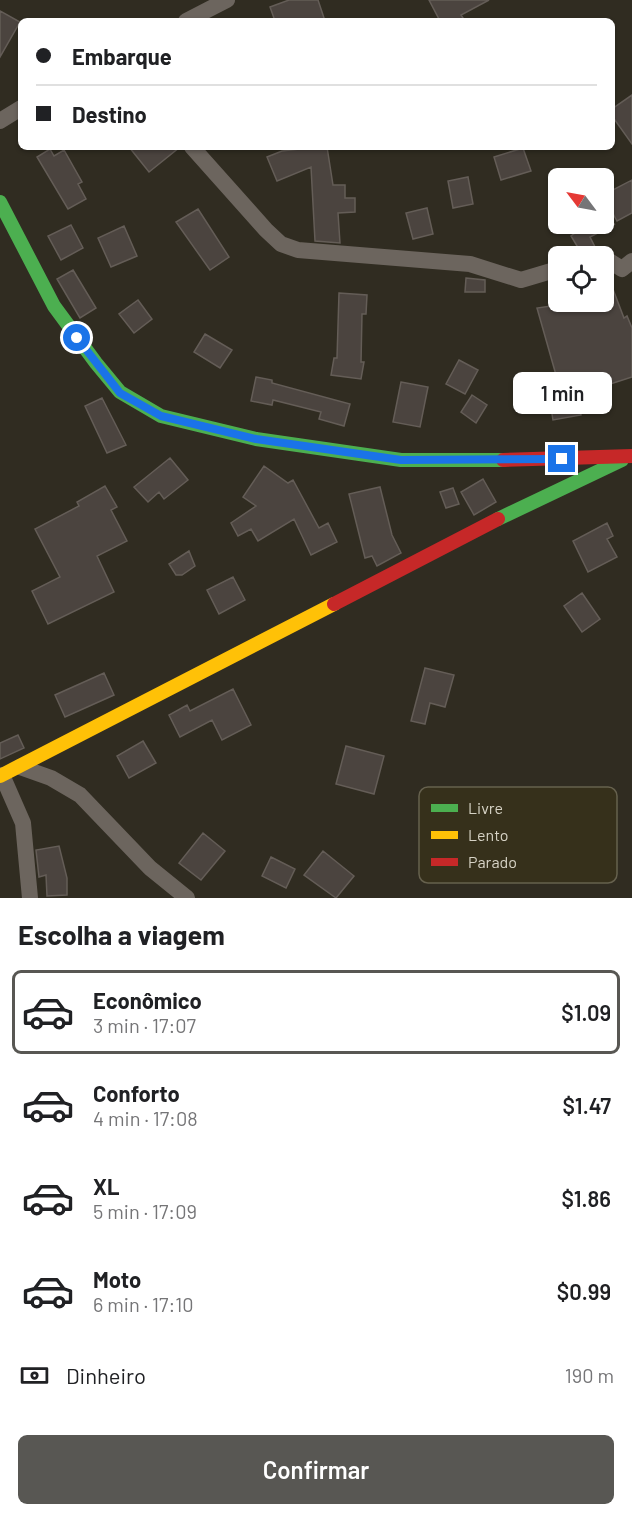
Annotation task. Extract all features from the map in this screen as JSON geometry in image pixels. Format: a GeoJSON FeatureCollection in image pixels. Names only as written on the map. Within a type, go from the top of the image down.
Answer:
{"type":"FeatureCollection","features":[{"type":"Feature","properties":{"kind":"street"},"geometry":{"type":"LineString","coordinates":[[192,18],[227,0]]}},
{"type":"Feature","properties":{"kind":"street"},"geometry":{"type":"LineString","coordinates":[[0,121],[18,110]]}},
{"type":"Feature","properties":{"kind":"street"},"geometry":{"type":"LineString","coordinates":[[195,150],[266,230],[281,244],[298,250],[470,264],[521,280],[548,272]]}},
{"type":"Feature","properties":{"kind":"street"},"geometry":{"type":"LineString","coordinates":[[0,202],[54,306],[96,363],[120,393],[161,416],[256,439],[401,460],[539,460],[631,456]]}},
{"type":"Feature","properties":{"kind":"street"},"geometry":{"type":"LineString","coordinates":[[614,264],[622,269],[632,261]]}},
{"type":"Feature","properties":{"kind":"street"},"geometry":{"type":"LineString","coordinates":[[30,898],[24,823],[1,776],[499,519],[631,456]]}},
{"type":"Feature","properties":{"kind":"street"},"geometry":{"type":"LineString","coordinates":[[20,767],[51,778],[80,795],[150,868],[187,898]]}},
{"type":"Feature","properties":{"kind":"building"},"geometry":{"type":"Polygon","coordinates":[[[289,0],[318,0],[324,18],[274,18],[270,7],[289,0]]]}},
{"type":"Feature","properties":{"kind":"building"},"geometry":{"type":"Polygon","coordinates":[[[429,0],[489,0],[461,15],[463,18],[438,18],[429,0]]]}},
{"type":"Feature","properties":{"kind":"building"},"geometry":{"type":"Polygon","coordinates":[[[0,11],[18,21],[18,26],[0,57],[0,11]]]}},
{"type":"Feature","properties":{"kind":"building"},"geometry":{"type":"Polygon","coordinates":[[[632,95],[632,144],[615,120],[615,107],[632,95]]]}},
{"type":"Feature","properties":{"kind":"building"},"geometry":{"type":"Polygon","coordinates":[[[48,150],[54,156],[64,150],[82,182],[78,184],[86,199],[68,209],[37,157],[48,150]]]}},
{"type":"Feature","properties":{"kind":"building"},"geometry":{"type":"Polygon","coordinates":[[[131,150],[176,150],[149,172],[131,150]]]}},
{"type":"Feature","properties":{"kind":"building"},"geometry":{"type":"Polygon","coordinates":[[[327,150],[333,185],[345,185],[345,198],[355,198],[355,212],[338,213],[340,243],[315,241],[311,167],[277,181],[267,157],[282,151],[327,150]]]}},
{"type":"Feature","properties":{"kind":"building"},"geometry":{"type":"Polygon","coordinates":[[[524,150],[531,171],[501,180],[494,157],[524,150]]]}},
{"type":"Feature","properties":{"kind":"building"},"geometry":{"type":"Polygon","coordinates":[[[468,177],[473,204],[453,208],[448,181],[468,177]]]}},
{"type":"Feature","properties":{"kind":"building"},"geometry":{"type":"Polygon","coordinates":[[[632,180],[632,213],[617,221],[614,215],[614,189],[632,180]]]}},
{"type":"Feature","properties":{"kind":"building"},"geometry":{"type":"Polygon","coordinates":[[[427,208],[433,234],[413,239],[406,213],[427,208]]]}},
{"type":"Feature","properties":{"kind":"building"},"geometry":{"type":"Polygon","coordinates":[[[198,209],[229,257],[210,270],[176,222],[198,209]]]}},
{"type":"Feature","properties":{"kind":"building"},"geometry":{"type":"Polygon","coordinates":[[[71,225],[83,248],[61,260],[48,236],[71,225]]]}},
{"type":"Feature","properties":{"kind":"building"},"geometry":{"type":"Polygon","coordinates":[[[124,226],[137,256],[111,267],[98,238],[124,226]]]}},
{"type":"Feature","properties":{"kind":"building"},"geometry":{"type":"Polygon","coordinates":[[[596,234],[590,237],[594,246],[577,246],[571,236],[596,234]]]}},
{"type":"Feature","properties":{"kind":"building"},"geometry":{"type":"Polygon","coordinates":[[[73,270],[96,308],[80,318],[57,279],[73,270]]]}},
{"type":"Feature","properties":{"kind":"building"},"geometry":{"type":"Polygon","coordinates":[[[466,278],[485,280],[485,292],[465,292],[466,278]]]}},
{"type":"Feature","properties":{"kind":"building"},"geometry":{"type":"Polygon","coordinates":[[[614,292],[624,318],[627,316],[632,328],[632,377],[601,387],[605,406],[580,411],[581,415],[553,420],[547,384],[558,382],[537,308],[548,306],[548,312],[614,312],[614,292]]]}},
{"type":"Feature","properties":{"kind":"building"},"geometry":{"type":"Polygon","coordinates":[[[339,293],[367,295],[366,314],[362,314],[361,362],[364,362],[361,379],[331,375],[334,358],[337,358],[339,293]]]}},
{"type":"Feature","properties":{"kind":"building"},"geometry":{"type":"Polygon","coordinates":[[[138,300],[152,319],[134,333],[119,314],[138,300]]]}},
{"type":"Feature","properties":{"kind":"building"},"geometry":{"type":"Polygon","coordinates":[[[205,334],[232,350],[220,368],[194,352],[205,334]]]}},
{"type":"Feature","properties":{"kind":"building"},"geometry":{"type":"Polygon","coordinates":[[[459,360],[478,370],[465,394],[446,384],[459,360]]]}},
{"type":"Feature","properties":{"kind":"building"},"geometry":{"type":"Polygon","coordinates":[[[256,377],[350,404],[344,426],[319,419],[321,412],[273,400],[272,405],[251,401],[256,377]]]}},
{"type":"Feature","properties":{"kind":"building"},"geometry":{"type":"Polygon","coordinates":[[[401,382],[428,387],[420,427],[393,422],[401,382]]]}},
{"type":"Feature","properties":{"kind":"building"},"geometry":{"type":"Polygon","coordinates":[[[472,395],[487,405],[476,423],[461,412],[472,395]]]}},
{"type":"Feature","properties":{"kind":"building"},"geometry":{"type":"Polygon","coordinates":[[[102,398],[126,445],[107,453],[85,406],[102,398]]]}},
{"type":"Feature","properties":{"kind":"building"},"geometry":{"type":"Polygon","coordinates":[[[170,458],[188,480],[164,499],[159,492],[148,502],[134,487],[170,458]]]}},
{"type":"Feature","properties":{"kind":"building"},"geometry":{"type":"Polygon","coordinates":[[[264,466],[288,483],[293,480],[319,528],[328,523],[337,542],[311,555],[294,519],[258,541],[251,529],[238,536],[231,523],[256,506],[243,497],[264,466]]]}},
{"type":"Feature","properties":{"kind":"building"},"geometry":{"type":"Polygon","coordinates":[[[483,479],[496,502],[474,515],[461,492],[483,479]]]}},
{"type":"Feature","properties":{"kind":"building"},"geometry":{"type":"Polygon","coordinates":[[[105,486],[117,507],[111,510],[127,541],[97,556],[114,592],[48,624],[32,591],[60,577],[35,529],[79,506],[77,502],[105,486]]]}},
{"type":"Feature","properties":{"kind":"building"},"geometry":{"type":"Polygon","coordinates":[[[380,487],[392,535],[401,553],[377,566],[372,556],[365,558],[349,494],[380,487]]]}},
{"type":"Feature","properties":{"kind":"building"},"geometry":{"type":"Polygon","coordinates":[[[453,488],[459,504],[446,508],[440,492],[453,488]]]}},
{"type":"Feature","properties":{"kind":"building"},"geometry":{"type":"Polygon","coordinates":[[[607,523],[613,536],[607,539],[617,557],[588,572],[573,541],[607,523]]]}},
{"type":"Feature","properties":{"kind":"building"},"geometry":{"type":"Polygon","coordinates":[[[189,551],[195,566],[182,575],[176,575],[169,564],[189,551]]]}},
{"type":"Feature","properties":{"kind":"building"},"geometry":{"type":"Polygon","coordinates":[[[233,577],[245,600],[219,614],[207,590],[233,577]]]}},
{"type":"Feature","properties":{"kind":"building"},"geometry":{"type":"Polygon","coordinates":[[[582,593],[600,619],[582,632],[564,606],[582,593]]]}},
{"type":"Feature","properties":{"kind":"building"},"geometry":{"type":"Polygon","coordinates":[[[425,668],[454,675],[445,707],[430,703],[425,724],[411,721],[425,668]]]}},
{"type":"Feature","properties":{"kind":"building"},"geometry":{"type":"Polygon","coordinates":[[[104,673],[114,695],[65,717],[55,695],[104,673]]]}},
{"type":"Feature","properties":{"kind":"building"},"geometry":{"type":"Polygon","coordinates":[[[233,689],[251,725],[222,740],[212,720],[180,737],[169,715],[187,705],[190,711],[233,689]]]}},
{"type":"Feature","properties":{"kind":"building"},"geometry":{"type":"Polygon","coordinates":[[[18,735],[24,748],[0,759],[0,743],[18,735]]]}},
{"type":"Feature","properties":{"kind":"building"},"geometry":{"type":"Polygon","coordinates":[[[143,741],[156,763],[129,778],[117,756],[143,741]]]}},
{"type":"Feature","properties":{"kind":"building"},"geometry":{"type":"Polygon","coordinates":[[[346,746],[384,756],[374,794],[336,784],[346,746]]]}},
{"type":"Feature","properties":{"kind":"building"},"geometry":{"type":"Polygon","coordinates":[[[203,833],[225,851],[201,880],[179,863],[203,833]]]}},
{"type":"Feature","properties":{"kind":"building"},"geometry":{"type":"Polygon","coordinates":[[[59,846],[67,878],[67,895],[47,896],[46,875],[39,877],[36,850],[59,846]]]}},
{"type":"Feature","properties":{"kind":"building"},"geometry":{"type":"Polygon","coordinates":[[[323,851],[354,876],[336,898],[304,875],[323,851]]]}},
{"type":"Feature","properties":{"kind":"building"},"geometry":{"type":"Polygon","coordinates":[[[271,857],[295,869],[286,888],[262,876],[271,857]]]}},
{"type":"Feature","properties":{"kind":"traffic: fast"},"geometry":{"type":"LineString","coordinates":[[0,202],[54,306],[96,363],[120,392],[161,416],[256,439],[401,460],[503,460]]}},
{"type":"Feature","properties":{"kind":"traffic: fast"},"geometry":{"type":"LineString","coordinates":[[498,519],[622,460]]}},
{"type":"Feature","properties":{"kind":"traffic: slow"},"geometry":{"type":"LineString","coordinates":[[0,776],[334,604]]}},
{"type":"Feature","properties":{"kind":"traffic: jam"},"geometry":{"type":"LineString","coordinates":[[503,460],[632,456]]}},
{"type":"Feature","properties":{"kind":"traffic: jam"},"geometry":{"type":"LineString","coordinates":[[334,604],[498,519]]}},
{"type":"Feature","properties":{"kind":"route"},"geometry":{"type":"LineString","coordinates":[[77,338],[120,393],[161,416],[256,439],[333,452],[401,460],[562,459]]}}]}
